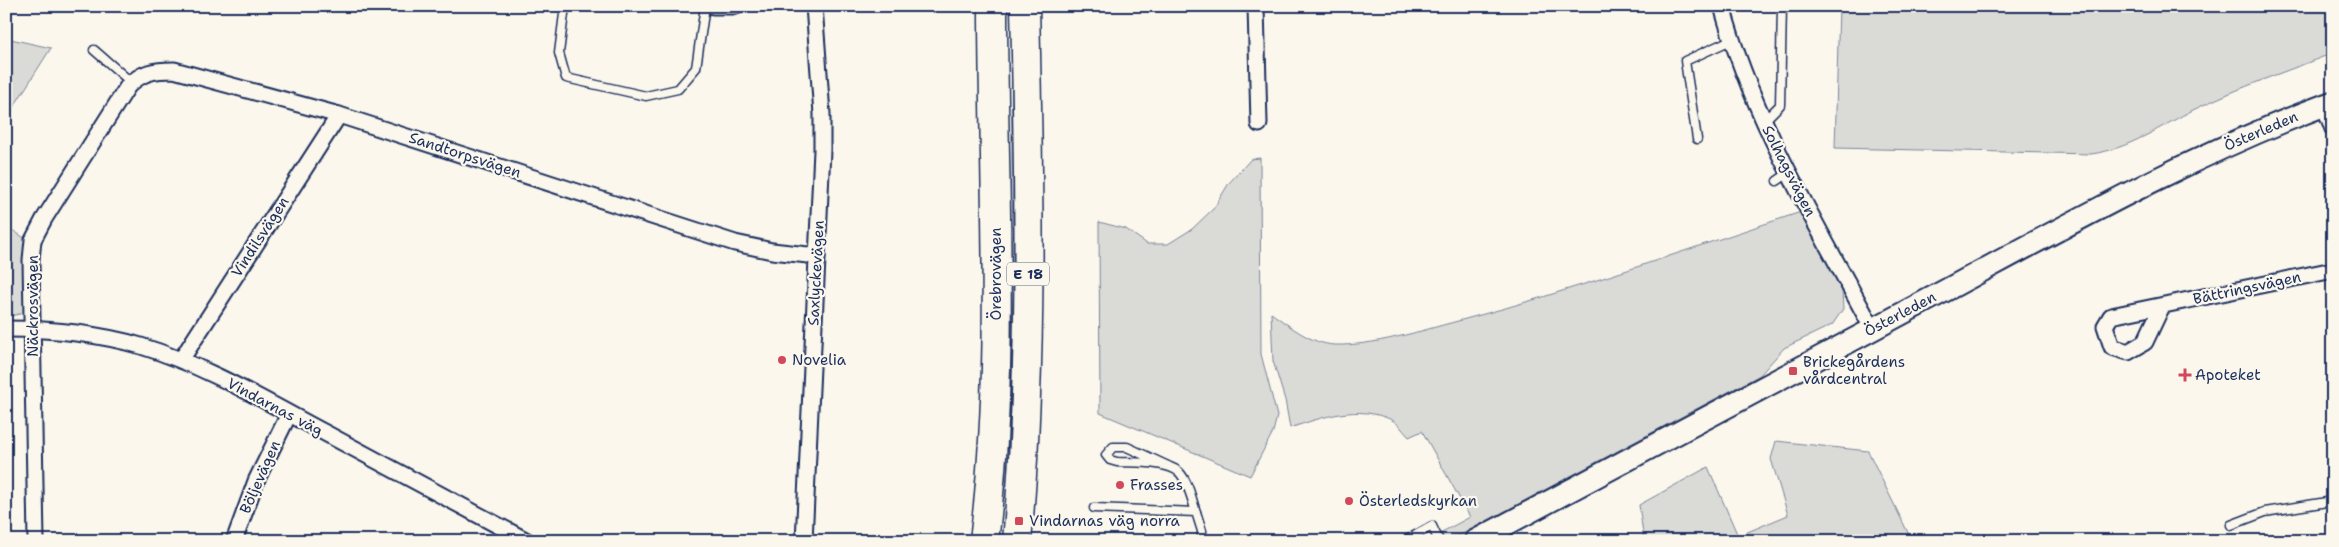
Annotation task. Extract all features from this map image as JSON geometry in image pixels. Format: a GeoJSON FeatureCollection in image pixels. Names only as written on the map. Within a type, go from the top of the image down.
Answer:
{"type":"FeatureCollection","features":[{"type":"Feature","properties":{"kind":"highway","name":"Örebrovägen"},"geometry":{"type":"LineString","coordinates":[[984,541],[996,389],[997,281],[993,6]]}},
{"type":"Feature","properties":{"kind":"highway","name":"E 18"},"geometry":{"type":"LineString","coordinates":[[1017,541],[1027,375],[1029,254],[1025,6]]}},
{"type":"Feature","properties":{"kind":"main road","name":"Österleden"},"geometry":{"type":"LineString","coordinates":[[1475,541],[1872,328],[2175,169],[2264,129],[2329,104]]}},
{"type":"Feature","properties":{"kind":"street"},"geometry":{"type":"LineString","coordinates":[[713,6],[736,6]]}},
{"type":"Feature","properties":{"kind":"street","name":"Saxlyckevägen"},"geometry":{"type":"LineString","coordinates":[[804,541],[822,114],[814,6]]}},
{"type":"Feature","properties":{"kind":"street"},"geometry":{"type":"LineString","coordinates":[[1256,6],[1260,124]]}},
{"type":"Feature","properties":{"kind":"street","name":"Solhagsvägen"},"geometry":{"type":"LineString","coordinates":[[1722,6],[1731,40],[1745,79],[1764,121],[1872,328]]}},
{"type":"Feature","properties":{"kind":"street","name":"Sandtorpsvägen"},"geometry":{"type":"LineString","coordinates":[[122,96],[138,76],[156,70],[174,70],[339,115],[735,242],[772,252],[817,256]]}},
{"type":"Feature","properties":{"kind":"street","name":"Näckrosvägen"},"geometry":{"type":"LineString","coordinates":[[36,541],[31,260],[33,240],[44,219],[122,96]]}},
{"type":"Feature","properties":{"kind":"street"},"geometry":{"type":"LineString","coordinates":[[2329,104],[2333,129]]}},
{"type":"Feature","properties":{"kind":"street","name":"Vindilsvägen"},"geometry":{"type":"LineString","coordinates":[[181,360],[339,115]]}},
{"type":"Feature","properties":{"kind":"street","name":"Bättringsvägen"},"geometry":{"type":"LineString","coordinates":[[2162,306],[2333,270]]}},
{"type":"Feature","properties":{"kind":"street","name":"Vindarnas väg"},"geometry":{"type":"LineString","coordinates":[[6,329],[64,331],[106,337],[141,346],[181,360],[289,414],[526,541]]}},
{"type":"Feature","properties":{"kind":"street","name":"Böljevägen"},"geometry":{"type":"LineString","coordinates":[[234,541],[256,481],[289,414]]}},
{"type":"Feature","properties":{"kind":"lane"},"geometry":{"type":"LineString","coordinates":[[565,6],[559,53],[566,78],[646,96],[678,89],[696,68],[705,6]]}},
{"type":"Feature","properties":{"kind":"lane"},"geometry":{"type":"LineString","coordinates":[[1764,121],[1780,105],[1782,6]]}},
{"type":"Feature","properties":{"kind":"lane"},"geometry":{"type":"LineString","coordinates":[[1697,139],[1685,61],[1731,40]]}},
{"type":"Feature","properties":{"kind":"lane"},"geometry":{"type":"LineString","coordinates":[[94,50],[132,83]]}},
{"type":"Feature","properties":{"kind":"lane"},"geometry":{"type":"LineString","coordinates":[[1777,181],[1790,172]]}},
{"type":"Feature","properties":{"kind":"lane"},"geometry":{"type":"LineString","coordinates":[[1170,467],[1117,462],[1110,460],[1106,455],[1113,447],[1128,447],[1170,467],[1179,472],[1196,512],[1202,531],[1202,541]]}},
{"type":"Feature","properties":{"kind":"lane"},"geometry":{"type":"LineString","coordinates":[[2231,525],[2266,512],[2333,501]]}},
{"type":"Feature","properties":{"kind":"lane"},"geometry":{"type":"LineString","coordinates":[[1094,508],[1196,512]]}},
{"type":"Feature","properties":{"kind":"lane"},"geometry":{"type":"LineString","coordinates":[[1405,541],[1432,526],[1439,541]]}},
{"type":"Feature","properties":{"kind":"shaded area"},"geometry":{"type":"Polygon","coordinates":[[[834,6],[934,6],[932,10],[834,9],[834,6]]]}},
{"type":"Feature","properties":{"kind":"shaded area"},"geometry":{"type":"Polygon","coordinates":[[[1011,6],[1019,6],[1013,469],[1009,448],[1013,291],[1011,6]]]}},
{"type":"Feature","properties":{"kind":"shaded area"},"geometry":{"type":"Polygon","coordinates":[[[1839,6],[2333,6],[2333,53],[2195,109],[2132,142],[2091,154],[1835,148],[1839,6]]]}},
{"type":"Feature","properties":{"kind":"shaded area"},"geometry":{"type":"Polygon","coordinates":[[[6,38],[51,48],[6,119],[6,38]]]}},
{"type":"Feature","properties":{"kind":"shaded area"},"geometry":{"type":"Polygon","coordinates":[[[1260,158],[1261,354],[1277,416],[1273,432],[1250,476],[1100,413],[1099,222],[1126,229],[1147,244],[1168,244],[1192,229],[1214,208],[1229,183],[1251,159],[1260,158]]]}},
{"type":"Feature","properties":{"kind":"shaded area"},"geometry":{"type":"Polygon","coordinates":[[[1801,212],[1842,289],[1843,309],[1832,325],[1784,348],[1760,375],[1449,541],[1444,541],[1442,532],[1470,517],[1422,431],[1409,437],[1392,420],[1366,413],[1328,416],[1290,428],[1285,400],[1273,361],[1271,313],[1301,334],[1326,344],[1350,345],[1381,340],[1545,297],[1801,212]]]}},
{"type":"Feature","properties":{"kind":"shaded area"},"geometry":{"type":"Polygon","coordinates":[[[6,226],[29,241],[29,296],[24,313],[6,317],[6,226]]]}},
{"type":"Feature","properties":{"kind":"shaded area"},"geometry":{"type":"Polygon","coordinates":[[[1776,441],[1868,451],[1912,541],[1823,541],[1821,539],[1816,541],[1644,541],[1639,505],[1708,467],[1738,536],[1788,515],[1771,459],[1776,441]]]}},
{"type":"Feature","properties":{"kind":"place","name":"Novelia"},"geometry":{"type":"Point","coordinates":[782,360]}},
{"type":"Feature","properties":{"kind":"place","name":"Brickegårdens vårdcentral"},"geometry":{"type":"Point","coordinates":[1793,371]}},
{"type":"Feature","properties":{"kind":"place","name":"Apoteket"},"geometry":{"type":"Point","coordinates":[2185,375]}},
{"type":"Feature","properties":{"kind":"place","name":"Frasses"},"geometry":{"type":"Point","coordinates":[1120,485]}},
{"type":"Feature","properties":{"kind":"place","name":"Österledskyrkan"},"geometry":{"type":"Point","coordinates":[1349,501]}},
{"type":"Feature","properties":{"kind":"place","name":"Vindarnas väg norra"},"geometry":{"type":"Point","coordinates":[1019,521]}}]}
